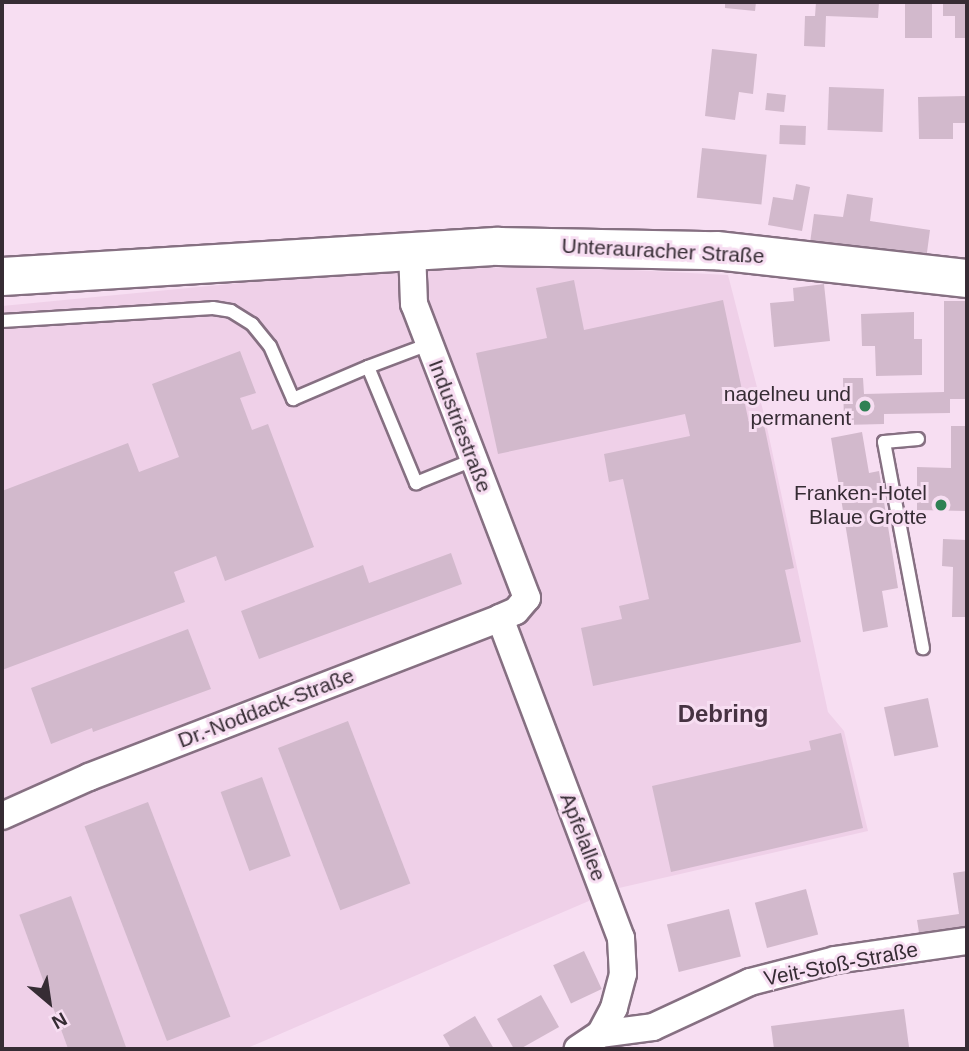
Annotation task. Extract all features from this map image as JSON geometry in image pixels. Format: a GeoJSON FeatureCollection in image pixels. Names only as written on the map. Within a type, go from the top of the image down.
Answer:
{"type":"FeatureCollection","features":[{"type":"Feature","properties":{"kind":"street","name":"Unterauracher Straße"},"geometry":{"type":"LineString","coordinates":[[2,276],[412,249],[498,246],[692,249],[967,278]]}},
{"type":"Feature","properties":{"kind":"street","name":"Industriestraße"},"geometry":{"type":"LineString","coordinates":[[412,249],[414,304],[527,598]]}},
{"type":"Feature","properties":{"kind":"street","name":"Dr.-Noddack-Straße"},"geometry":{"type":"LineString","coordinates":[[2,816],[101,772],[500,618],[516,611],[527,598]]}},
{"type":"Feature","properties":{"kind":"street","name":"Apfelallee"},"geometry":{"type":"LineString","coordinates":[[500,618],[621,938],[623,974],[614,1008],[600,1034],[578,1049]]}},
{"type":"Feature","properties":{"kind":"street","name":"Veit-Stoß-Straße"},"geometry":{"type":"LineString","coordinates":[[600,1034],[653,1027],[750,982],[835,960],[967,941]]}},
{"type":"Feature","properties":{"kind":"lane"},"geometry":{"type":"LineString","coordinates":[[2,321],[214,308],[231,311],[252,324],[270,346],[292,399],[429,344]]}},
{"type":"Feature","properties":{"kind":"lane"},"geometry":{"type":"LineString","coordinates":[[368,367],[415,483],[473,460]]}},
{"type":"Feature","properties":{"kind":"lane"},"geometry":{"type":"LineString","coordinates":[[918,439],[884,442],[923,648]]}},
{"type":"Feature","properties":{"kind":"shaded area"},"geometry":{"type":"Polygon","coordinates":[[[555,266],[728,275],[765,418],[828,712],[844,731],[868,831],[619,888],[245,1049],[2,1049],[2,306],[365,271],[555,266]]]}},
{"type":"Feature","properties":{"kind":"building"},"geometry":{"type":"Polygon","coordinates":[[[725,2],[756,2],[755,11],[725,8],[725,2]]]}},
{"type":"Feature","properties":{"kind":"building"},"geometry":{"type":"Polygon","coordinates":[[[816,2],[879,2],[878,18],[826,16],[825,47],[804,46],[805,16],[815,16],[816,2]]]}},
{"type":"Feature","properties":{"kind":"building"},"geometry":{"type":"Polygon","coordinates":[[[905,2],[932,2],[932,38],[905,38],[905,2]]]}},
{"type":"Feature","properties":{"kind":"building"},"geometry":{"type":"Polygon","coordinates":[[[943,2],[967,2],[967,38],[955,38],[955,16],[943,16],[943,2]]]}},
{"type":"Feature","properties":{"kind":"building"},"geometry":{"type":"Polygon","coordinates":[[[712,49],[757,54],[753,94],[739,92],[735,120],[705,116],[712,49]]]}},
{"type":"Feature","properties":{"kind":"building"},"geometry":{"type":"Polygon","coordinates":[[[829,87],[884,89],[882,132],[827,130],[829,87]]]}},
{"type":"Feature","properties":{"kind":"building"},"geometry":{"type":"Polygon","coordinates":[[[767,93],[786,95],[784,112],[765,110],[767,93]]]}},
{"type":"Feature","properties":{"kind":"building"},"geometry":{"type":"Polygon","coordinates":[[[967,96],[967,123],[953,123],[953,139],[919,139],[918,97],[967,96]]]}},
{"type":"Feature","properties":{"kind":"building"},"geometry":{"type":"Polygon","coordinates":[[[780,125],[806,126],[805,145],[779,144],[780,125]]]}},
{"type":"Feature","properties":{"kind":"building"},"geometry":{"type":"Polygon","coordinates":[[[702,148],[767,155],[761,205],[697,198],[702,148]]]}},
{"type":"Feature","properties":{"kind":"building"},"geometry":{"type":"Polygon","coordinates":[[[796,184],[810,187],[802,231],[768,225],[773,197],[793,200],[796,184]]]}},
{"type":"Feature","properties":{"kind":"building"},"geometry":{"type":"Polygon","coordinates":[[[847,194],[873,198],[870,221],[930,230],[926,260],[810,243],[814,214],[843,217],[847,194]]]}},
{"type":"Feature","properties":{"kind":"building"},"geometry":{"type":"Polygon","coordinates":[[[574,280],[584,330],[723,300],[749,423],[763,420],[794,568],[785,570],[801,642],[593,686],[581,628],[622,619],[619,606],[649,599],[623,479],[609,482],[604,454],[690,436],[685,414],[498,454],[476,353],[547,338],[536,288],[574,280]]]}},
{"type":"Feature","properties":{"kind":"building"},"geometry":{"type":"Polygon","coordinates":[[[824,284],[830,341],[774,347],[770,303],[794,301],[793,288],[824,284]]]}},
{"type":"Feature","properties":{"kind":"building"},"geometry":{"type":"Polygon","coordinates":[[[944,301],[967,301],[967,399],[950,399],[950,413],[884,414],[884,424],[844,425],[843,378],[863,378],[864,394],[944,392],[944,301]]]}},
{"type":"Feature","properties":{"kind":"building"},"geometry":{"type":"Polygon","coordinates":[[[914,312],[914,339],[922,339],[922,375],[876,376],[875,346],[862,346],[861,314],[914,312]]]}},
{"type":"Feature","properties":{"kind":"building"},"geometry":{"type":"Polygon","coordinates":[[[240,351],[256,393],[240,398],[252,430],[268,424],[314,547],[225,581],[216,556],[174,572],[185,602],[2,670],[2,491],[128,443],[139,472],[179,457],[152,384],[240,351]]]}},
{"type":"Feature","properties":{"kind":"building"},"geometry":{"type":"Polygon","coordinates":[[[951,426],[967,426],[967,511],[917,510],[917,467],[951,468],[951,426]]]}},
{"type":"Feature","properties":{"kind":"building"},"geometry":{"type":"Polygon","coordinates":[[[862,432],[869,473],[879,471],[898,588],[882,591],[888,627],[863,632],[831,438],[862,432]]]}},
{"type":"Feature","properties":{"kind":"building"},"geometry":{"type":"Polygon","coordinates":[[[943,539],[967,540],[967,617],[952,617],[953,567],[942,566],[943,539]]]}},
{"type":"Feature","properties":{"kind":"building"},"geometry":{"type":"Polygon","coordinates":[[[451,553],[462,584],[259,659],[241,611],[363,565],[369,583],[451,553]]]}},
{"type":"Feature","properties":{"kind":"building"},"geometry":{"type":"Polygon","coordinates":[[[188,629],[211,689],[93,732],[92,728],[51,744],[31,688],[188,629]]]}},
{"type":"Feature","properties":{"kind":"building"},"geometry":{"type":"Polygon","coordinates":[[[928,698],[938,747],[894,756],[884,707],[928,698]]]}},
{"type":"Feature","properties":{"kind":"building"},"geometry":{"type":"Polygon","coordinates":[[[348,721],[410,883],[340,910],[278,748],[348,721]]]}},
{"type":"Feature","properties":{"kind":"building"},"geometry":{"type":"Polygon","coordinates":[[[841,733],[863,828],[671,872],[652,786],[811,750],[809,741],[841,733]]]}},
{"type":"Feature","properties":{"kind":"building"},"geometry":{"type":"Polygon","coordinates":[[[262,777],[291,856],[249,871],[221,792],[262,777]]]}},
{"type":"Feature","properties":{"kind":"building"},"geometry":{"type":"Polygon","coordinates":[[[148,802],[230,1017],[167,1041],[85,826],[148,802]]]}},
{"type":"Feature","properties":{"kind":"building"},"geometry":{"type":"Polygon","coordinates":[[[967,871],[967,932],[920,939],[917,920],[959,914],[953,873],[967,871]]]}},
{"type":"Feature","properties":{"kind":"building"},"geometry":{"type":"Polygon","coordinates":[[[806,889],[818,934],[767,948],[755,903],[806,889]]]}},
{"type":"Feature","properties":{"kind":"building"},"geometry":{"type":"Polygon","coordinates":[[[71,896],[127,1049],[68,1049],[19,915],[71,896]]]}},
{"type":"Feature","properties":{"kind":"building"},"geometry":{"type":"Polygon","coordinates":[[[729,909],[741,957],[679,972],[667,924],[729,909]]]}},
{"type":"Feature","properties":{"kind":"building"},"geometry":{"type":"Polygon","coordinates":[[[584,951],[602,989],[571,1003],[553,965],[584,951]]]}},
{"type":"Feature","properties":{"kind":"building"},"geometry":{"type":"Polygon","coordinates":[[[541,995],[559,1027],[520,1049],[514,1049],[497,1019],[541,995]]]}},
{"type":"Feature","properties":{"kind":"building"},"geometry":{"type":"Polygon","coordinates":[[[904,1009],[909,1047],[774,1049],[771,1026],[904,1009]]]}},
{"type":"Feature","properties":{"kind":"building"},"geometry":{"type":"Polygon","coordinates":[[[475,1016],[494,1049],[451,1049],[443,1035],[475,1016]]]}},
{"type":"Feature","properties":{"kind":"place","name":"nagelneu und permanent"},"geometry":{"type":"Point","coordinates":[865,406]}},
{"type":"Feature","properties":{"kind":"place","name":"Franken-Hotel Blaue Grotte"},"geometry":{"type":"Point","coordinates":[941,505]}},
{"type":"Feature","properties":{"kind":"district","name":"Debring"},"geometry":{"type":"Point","coordinates":[723,714]}}]}
